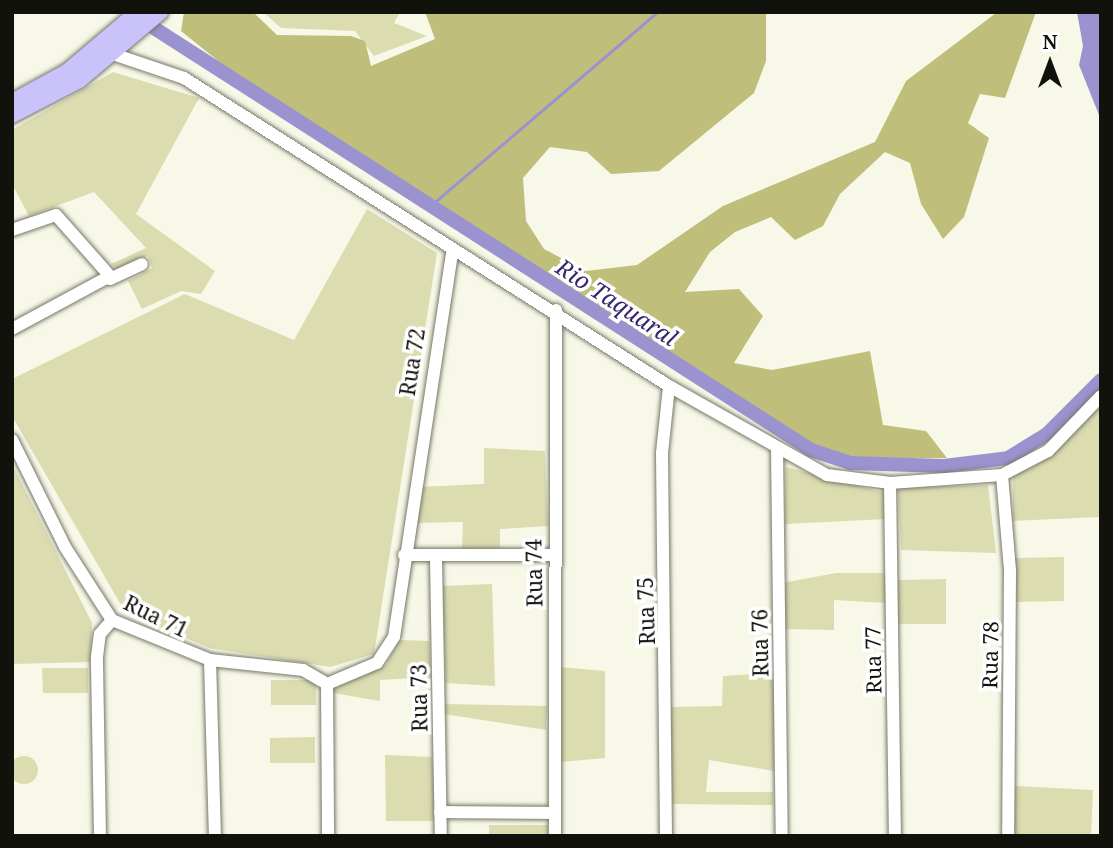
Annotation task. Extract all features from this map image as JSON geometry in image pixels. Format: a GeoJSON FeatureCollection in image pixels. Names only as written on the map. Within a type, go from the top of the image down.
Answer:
{"type":"FeatureCollection","features":[{"type":"Feature","properties":{"kind":"main road"},"geometry":{"type":"LineString","coordinates":[[12,115],[113,54],[138,12]]}},
{"type":"Feature","properties":{"kind":"main road"},"geometry":{"type":"LineString","coordinates":[[12,102],[67,72],[125,33],[158,15]]}},
{"type":"Feature","properties":{"kind":"street"},"geometry":{"type":"LineString","coordinates":[[113,54],[184,78],[453,249],[556,310],[669,386],[777,449],[840,478],[890,483],[1002,475],[1048,450],[1101,396]]}},
{"type":"Feature","properties":{"kind":"street"},"geometry":{"type":"LineString","coordinates":[[12,230],[56,215],[110,279]]}},
{"type":"Feature","properties":{"kind":"street","name":"Rua 72"},"geometry":{"type":"LineString","coordinates":[[327,684],[377,663],[390,648],[453,249]]}},
{"type":"Feature","properties":{"kind":"street"},"geometry":{"type":"LineString","coordinates":[[12,329],[142,264]]}},
{"type":"Feature","properties":{"kind":"street","name":"Rua 74"},"geometry":{"type":"LineString","coordinates":[[555,836],[553,555],[556,310]]}},
{"type":"Feature","properties":{"kind":"street","name":"Rua 75"},"geometry":{"type":"LineString","coordinates":[[666,836],[662,453],[669,386]]}},
{"type":"Feature","properties":{"kind":"street","name":"Rua 71"},"geometry":{"type":"LineString","coordinates":[[12,440],[65,547],[112,620],[210,660],[303,670],[327,684]]}},
{"type":"Feature","properties":{"kind":"street","name":"Rua 76"},"geometry":{"type":"LineString","coordinates":[[777,449],[782,836]]}},
{"type":"Feature","properties":{"kind":"street","name":"Rua 78"},"geometry":{"type":"LineString","coordinates":[[1002,475],[1010,570],[1008,836]]}},
{"type":"Feature","properties":{"kind":"street","name":"Rua 77"},"geometry":{"type":"LineString","coordinates":[[890,483],[895,836]]}},
{"type":"Feature","properties":{"kind":"street"},"geometry":{"type":"LineString","coordinates":[[404,555],[436,559],[553,555]]}},
{"type":"Feature","properties":{"kind":"street","name":"Rua 73"},"geometry":{"type":"LineString","coordinates":[[436,559],[441,836]]}},
{"type":"Feature","properties":{"kind":"street"},"geometry":{"type":"LineString","coordinates":[[100,836],[97,657],[100,634],[112,620]]}},
{"type":"Feature","properties":{"kind":"street"},"geometry":{"type":"LineString","coordinates":[[210,660],[215,836]]}},
{"type":"Feature","properties":{"kind":"street"},"geometry":{"type":"LineString","coordinates":[[327,684],[328,836]]}},
{"type":"Feature","properties":{"kind":"street"},"geometry":{"type":"LineString","coordinates":[[440,812],[555,813]]}},
{"type":"Feature","properties":{"kind":"green space"},"geometry":{"type":"Polygon","coordinates":[[[263,12],[400,12],[394,23],[427,36],[374,56],[355,31],[281,28],[263,12]]]}},
{"type":"Feature","properties":{"kind":"green space"},"geometry":{"type":"Polygon","coordinates":[[[113,72],[199,98],[136,214],[215,271],[201,294],[181,291],[142,309],[128,281],[152,268],[148,256],[119,270],[111,264],[146,248],[94,192],[29,216],[12,184],[12,130],[113,72]]]}},
{"type":"Feature","properties":{"kind":"green space"},"geometry":{"type":"Polygon","coordinates":[[[367,209],[437,253],[374,654],[330,667],[209,648],[125,612],[12,416],[12,379],[185,294],[294,340],[367,209]]]}},
{"type":"Feature","properties":{"kind":"green space"},"geometry":{"type":"Polygon","coordinates":[[[1101,407],[1101,517],[1013,521],[1013,477],[1101,407]]]}},
{"type":"Feature","properties":{"kind":"green space"},"geometry":{"type":"Polygon","coordinates":[[[484,448],[545,451],[548,526],[500,529],[500,548],[462,549],[463,522],[411,523],[418,487],[484,484],[484,448]]]}},
{"type":"Feature","properties":{"kind":"green space"},"geometry":{"type":"Polygon","coordinates":[[[12,464],[92,623],[90,662],[12,664],[12,464]]]}},
{"type":"Feature","properties":{"kind":"green space"},"geometry":{"type":"Polygon","coordinates":[[[786,467],[885,493],[886,519],[785,524],[786,467]]]}},
{"type":"Feature","properties":{"kind":"green space"},"geometry":{"type":"Polygon","coordinates":[[[988,485],[996,553],[901,550],[898,488],[988,485]]]}},
{"type":"Feature","properties":{"kind":"green space"},"geometry":{"type":"Polygon","coordinates":[[[1064,557],[1064,601],[1015,602],[1015,558],[1064,557]]]}},
{"type":"Feature","properties":{"kind":"green space"},"geometry":{"type":"Polygon","coordinates":[[[836,573],[884,573],[888,603],[834,600],[834,630],[785,629],[782,583],[836,573]]]}},
{"type":"Feature","properties":{"kind":"green space"},"geometry":{"type":"Polygon","coordinates":[[[946,579],[946,624],[897,624],[897,580],[946,579]]]}},
{"type":"Feature","properties":{"kind":"green space"},"geometry":{"type":"Polygon","coordinates":[[[492,584],[495,686],[446,683],[442,586],[492,584]]]}},
{"type":"Feature","properties":{"kind":"green space"},"geometry":{"type":"Polygon","coordinates":[[[399,640],[429,641],[431,677],[380,680],[380,701],[333,693],[333,687],[386,665],[399,640]]]}},
{"type":"Feature","properties":{"kind":"green space"},"geometry":{"type":"Polygon","coordinates":[[[559,667],[605,671],[605,758],[561,762],[559,667]]]}},
{"type":"Feature","properties":{"kind":"green space"},"geometry":{"type":"Polygon","coordinates":[[[42,668],[88,668],[88,693],[43,693],[42,668]]]}},
{"type":"Feature","properties":{"kind":"green space"},"geometry":{"type":"Polygon","coordinates":[[[774,673],[774,771],[709,760],[706,792],[773,792],[773,805],[671,804],[670,707],[722,706],[723,676],[774,673]]]}},
{"type":"Feature","properties":{"kind":"green space"},"geometry":{"type":"Polygon","coordinates":[[[271,680],[316,680],[316,705],[271,705],[271,680]]]}},
{"type":"Feature","properties":{"kind":"green space"},"geometry":{"type":"Polygon","coordinates":[[[444,704],[547,706],[546,730],[444,714],[444,704]]]}},
{"type":"Feature","properties":{"kind":"green space"},"geometry":{"type":"Polygon","coordinates":[[[315,737],[315,763],[270,763],[270,738],[315,737]]]}},
{"type":"Feature","properties":{"kind":"green space"},"geometry":{"type":"Polygon","coordinates":[[[385,755],[432,757],[435,821],[386,821],[385,755]]]}},
{"type":"Feature","properties":{"kind":"green space"},"geometry":{"type":"Polygon","coordinates":[[[24,756],[34,760],[38,770],[34,780],[24,784],[14,780],[10,770],[14,760],[24,756]]]}},
{"type":"Feature","properties":{"kind":"green space"},"geometry":{"type":"Polygon","coordinates":[[[1015,786],[1093,790],[1091,836],[1012,836],[1015,786]]]}},
{"type":"Feature","properties":{"kind":"green space"},"geometry":{"type":"Polygon","coordinates":[[[489,825],[548,825],[548,836],[489,836],[489,825]]]}},
{"type":"Feature","properties":{"kind":"shaded area"},"geometry":{"type":"Polygon","coordinates":[[[184,12],[253,12],[277,35],[351,36],[365,41],[371,66],[435,39],[425,12],[766,12],[766,61],[754,93],[659,171],[611,174],[587,152],[550,147],[523,178],[526,221],[544,249],[586,271],[637,265],[723,206],[875,142],[906,81],[996,13],[1036,12],[1005,98],[980,94],[968,123],[989,138],[964,217],[943,239],[921,204],[910,163],[885,152],[840,194],[823,226],[795,240],[771,217],[735,232],[710,252],[685,292],[739,289],[763,316],[734,363],[772,370],[870,351],[883,425],[926,431],[947,458],[851,458],[810,447],[465,234],[253,89],[181,31],[184,12]]]}},
{"type":"Feature","properties":{"kind":"shaded area"},"geometry":{"type":"Polygon","coordinates":[[[1077,12],[1101,12],[1101,120],[1079,65],[1083,46],[1077,12]]]}},
{"type":"Feature","properties":{"kind":"waterway"},"geometry":{"type":"LineString","coordinates":[[429,207],[657,12]]}},
{"type":"Feature","properties":{"kind":"waterway","name":"Rio Taquaral"},"geometry":{"type":"LineString","coordinates":[[140,19],[811,450],[850,463],[944,466],[1008,458],[1047,434],[1101,380]]}}]}
